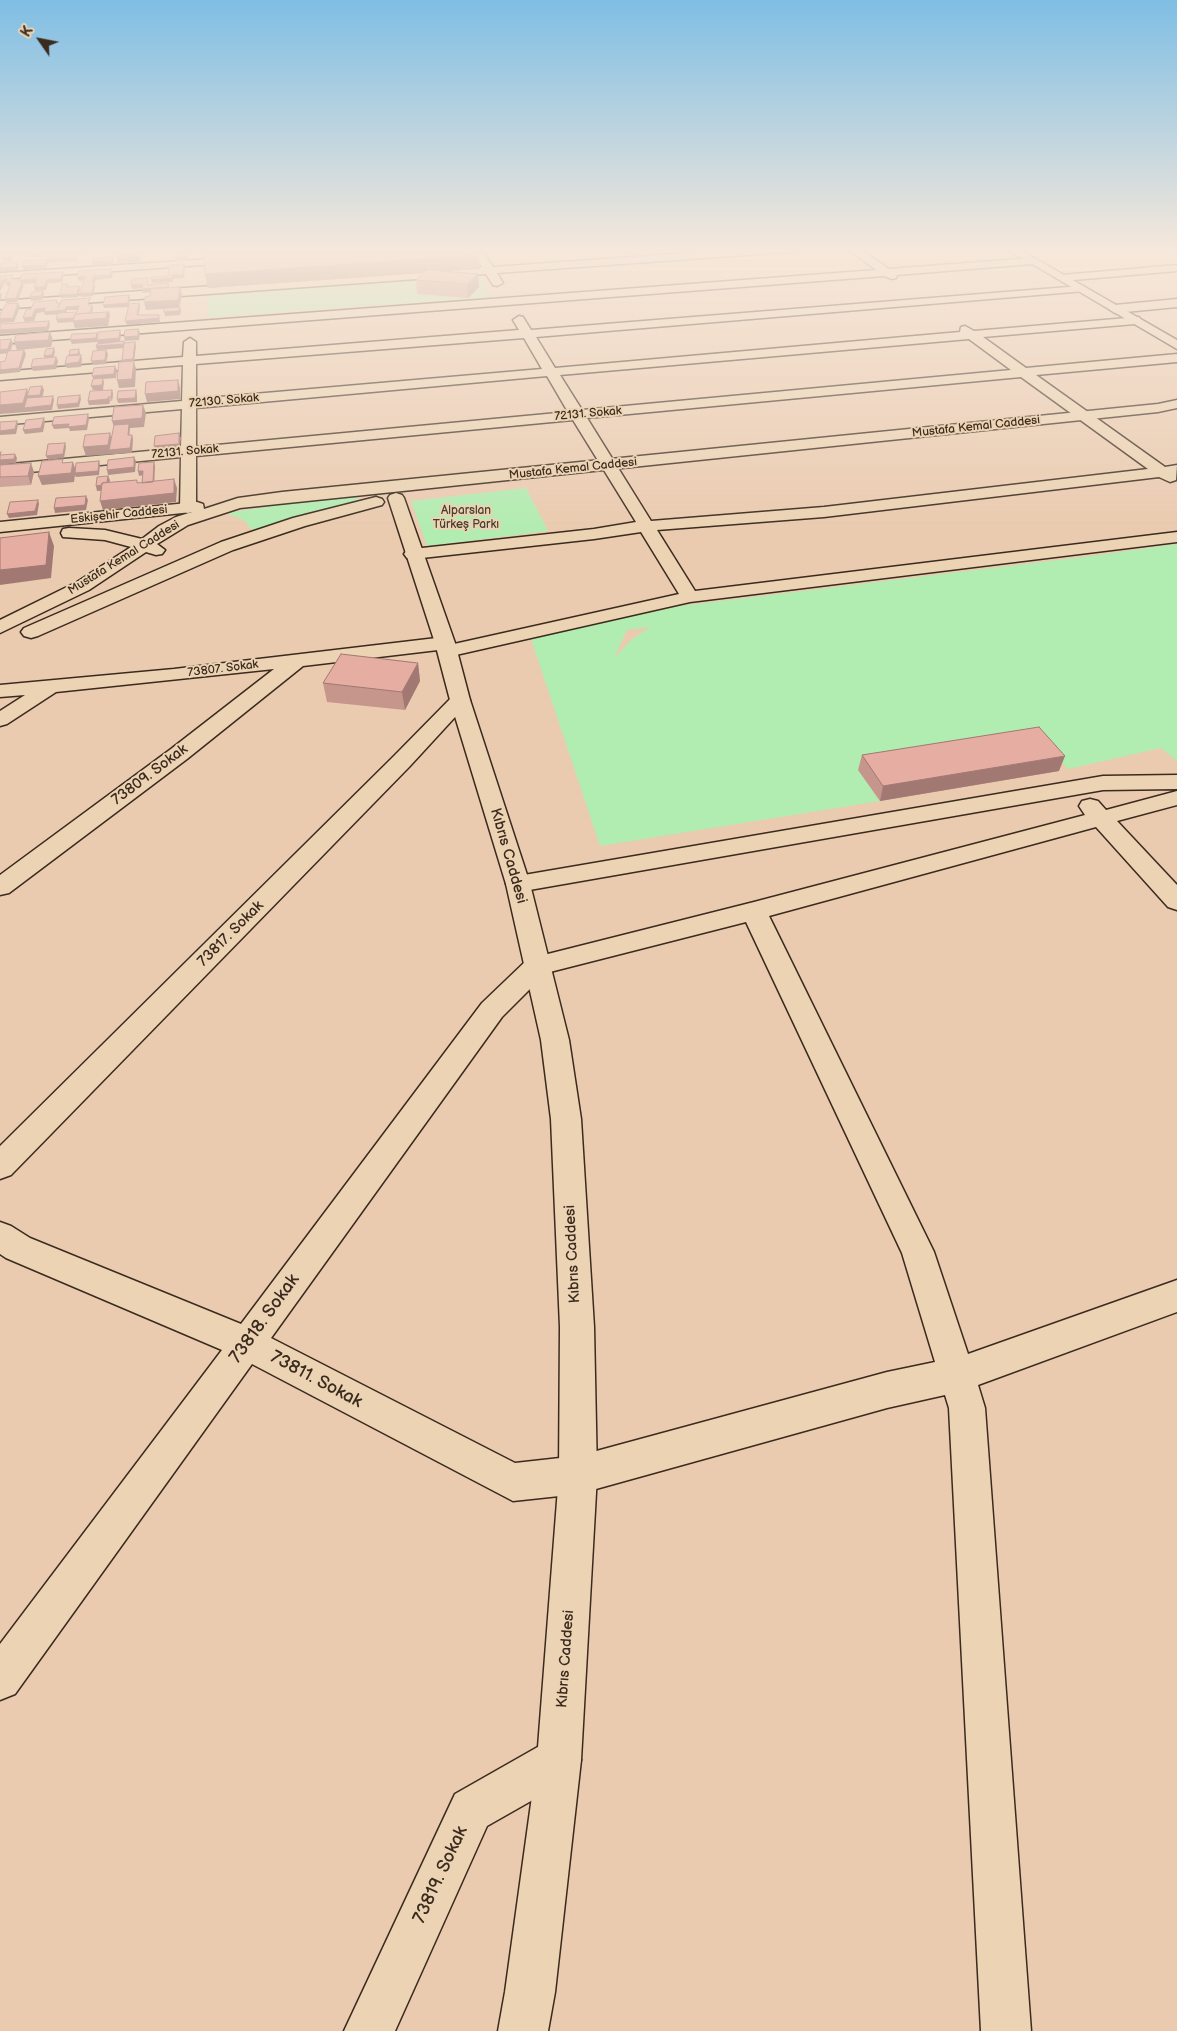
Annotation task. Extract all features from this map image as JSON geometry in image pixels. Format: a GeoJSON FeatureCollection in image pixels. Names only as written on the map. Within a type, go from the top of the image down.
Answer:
{"type":"FeatureCollection","features":[{"type":"Feature","properties":{"kind":"street"},"geometry":{"type":"LineString","coordinates":[[190,343],[188,513],[210,520],[233,531]]}},
{"type":"Feature","properties":{"kind":"street"},"geometry":{"type":"LineString","coordinates":[[0,376],[418,343]]}},
{"type":"Feature","properties":{"kind":"street"},"geometry":{"type":"LineString","coordinates":[[533,343],[690,597]]}},
{"type":"Feature","properties":{"kind":"street","name":"72130. Sokak"},"geometry":{"type":"LineString","coordinates":[[0,421],[883,343]]}},
{"type":"Feature","properties":{"kind":"street"},"geometry":{"type":"LineString","coordinates":[[983,343],[1088,419],[1172,475]]}},
{"type":"Feature","properties":{"kind":"street","name":"72131. Sokak"},"geometry":{"type":"LineString","coordinates":[[0,470],[1177,358]]}},
{"type":"Feature","properties":{"kind":"street","name":"Mustafa Kemal Caddesi"},"geometry":{"type":"LineString","coordinates":[[1088,419],[1177,404]]}},
{"type":"Feature","properties":{"kind":"street","name":"Mustafa Kemal Caddesi"},"geometry":{"type":"LineString","coordinates":[[238,503],[282,497],[611,469],[1088,419],[1177,415]]}},
{"type":"Feature","properties":{"kind":"street","name":"Mustafa Kemal Caddesi"},"geometry":{"type":"LineString","coordinates":[[18,638],[201,557],[233,531],[299,522],[396,498],[611,469]]}},
{"type":"Feature","properties":{"kind":"street"},"geometry":{"type":"LineString","coordinates":[[413,554],[594,534],[645,526],[824,512],[1172,475]]}},
{"type":"Feature","properties":{"kind":"street","name":"Kıbrıs Caddesi"},"geometry":{"type":"LineString","coordinates":[[396,498],[413,554],[446,647],[460,700],[518,884],[554,1040],[566,1119],[577,1327],[578,1475],[559,1760],[530,1992],[523,2031]]}},
{"type":"Feature","properties":{"kind":"street","name":"Eskişehir Caddesi"},"geometry":{"type":"LineString","coordinates":[[0,527],[188,513],[238,503]]}},
{"type":"Feature","properties":{"kind":"street","name":"Mustafa Kemal Caddesi"},"geometry":{"type":"LineString","coordinates":[[0,627],[82,586],[145,545],[188,513]]}},
{"type":"Feature","properties":{"kind":"street","name":"Eskişehir Caddesi"},"geometry":{"type":"LineString","coordinates":[[0,540],[52,534],[88,533],[105,535],[145,545],[169,555],[201,557]]}},
{"type":"Feature","properties":{"kind":"street","name":"73807. Sokak"},"geometry":{"type":"LineString","coordinates":[[0,691],[49,688],[298,660],[446,647],[690,597],[1177,536]]}},
{"type":"Feature","properties":{"kind":"street","name":"73809. Sokak"},"geometry":{"type":"LineString","coordinates":[[0,887],[179,754],[298,660]]}},
{"type":"Feature","properties":{"kind":"street"},"geometry":{"type":"LineString","coordinates":[[0,720],[49,688]]}},
{"type":"Feature","properties":{"kind":"street","name":"73817. Sokak"},"geometry":{"type":"LineString","coordinates":[[0,1166],[396,768],[460,700]]}},
{"type":"Feature","properties":{"kind":"street"},"geometry":{"type":"LineString","coordinates":[[518,884],[1103,783],[1177,782]]}},
{"type":"Feature","properties":{"kind":"street"},"geometry":{"type":"LineString","coordinates":[[1071,789],[1102,817],[1177,901]]}},
{"type":"Feature","properties":{"kind":"street"},"geometry":{"type":"LineString","coordinates":[[537,966],[1177,798]]}},
{"type":"Feature","properties":{"kind":"street"},"geometry":{"type":"LineString","coordinates":[[754,910],[918,1252],[967,1408],[1006,2031]]}},
{"type":"Feature","properties":{"kind":"street","name":"73818. Sokak"},"geometry":{"type":"LineString","coordinates":[[0,1678],[492,1010],[537,966]]}},
{"type":"Feature","properties":{"kind":"street","name":"73811. Sokak"},"geometry":{"type":"LineString","coordinates":[[0,1236],[18,1248],[246,1343],[513,1482],[578,1475],[887,1390],[957,1375],[1177,1296]]}},
{"type":"Feature","properties":{"kind":"street","name":"73819. Sokak"},"geometry":{"type":"LineString","coordinates":[[369,2031],[471,1810],[559,1760]]}},
{"type":"Feature","properties":{"kind":"green space","name":"Alparslan Türkeş Parkı"},"geometry":{"type":"Polygon","coordinates":[[[526,488],[548,531],[427,546],[411,501],[526,488]]]}},
{"type":"Feature","properties":{"kind":"green space"},"geometry":{"type":"Polygon","coordinates":[[[358,496],[358,502],[333,507],[252,530],[244,520],[226,513],[303,501],[358,496]]]}},
{"type":"Feature","properties":{"kind":"green space"},"geometry":{"type":"Polygon","coordinates":[[[1177,544],[1177,761],[1161,748],[1068,769],[1042,740],[859,770],[880,801],[600,846],[531,639],[680,606],[1177,544]],[[650,627],[627,630],[614,658],[631,640],[650,627]]]}},
{"type":"Feature","properties":{"kind":"building"},"geometry":{"type":"Polygon","coordinates":[[[0,343],[10,343],[8,349],[0,350],[0,343]]]}},
{"type":"Feature","properties":{"kind":"building"},"geometry":{"type":"Polygon","coordinates":[[[108,343],[124,343],[96,346],[97,344],[108,343]]]}},
{"type":"Feature","properties":{"kind":"building"},"geometry":{"type":"Polygon","coordinates":[[[124,343],[135,343],[133,359],[122,360],[124,343]]]}},
{"type":"Feature","properties":{"kind":"building"},"geometry":{"type":"Polygon","coordinates":[[[54,348],[52,355],[44,356],[46,349],[54,348]]]}},
{"type":"Feature","properties":{"kind":"building"},"geometry":{"type":"Polygon","coordinates":[[[79,349],[78,354],[69,355],[70,350],[79,349]]]}},
{"type":"Feature","properties":{"kind":"building"},"geometry":{"type":"Polygon","coordinates":[[[24,350],[19,368],[0,370],[0,362],[5,361],[8,351],[24,350]]]}},
{"type":"Feature","properties":{"kind":"building"},"geometry":{"type":"Polygon","coordinates":[[[106,350],[105,360],[91,361],[93,351],[106,350]]]}},
{"type":"Feature","properties":{"kind":"building"},"geometry":{"type":"Polygon","coordinates":[[[81,355],[79,362],[65,364],[67,356],[81,355]]]}},
{"type":"Feature","properties":{"kind":"building"},"geometry":{"type":"Polygon","coordinates":[[[56,357],[54,365],[31,367],[33,359],[56,357]]]}},
{"type":"Feature","properties":{"kind":"building"},"geometry":{"type":"Polygon","coordinates":[[[134,361],[132,379],[117,380],[119,362],[134,361]]]}},
{"type":"Feature","properties":{"kind":"building"},"geometry":{"type":"Polygon","coordinates":[[[115,366],[114,374],[92,376],[94,368],[115,366]]]}},
{"type":"Feature","properties":{"kind":"building"},"geometry":{"type":"Polygon","coordinates":[[[103,378],[102,385],[91,386],[93,379],[103,378]]]}},
{"type":"Feature","properties":{"kind":"building"},"geometry":{"type":"Polygon","coordinates":[[[178,380],[178,391],[145,394],[146,382],[178,380]]]}},
{"type":"Feature","properties":{"kind":"building"},"geometry":{"type":"Polygon","coordinates":[[[42,386],[40,395],[27,396],[30,387],[42,386]]]}},
{"type":"Feature","properties":{"kind":"building"},"geometry":{"type":"Polygon","coordinates":[[[27,389],[23,403],[0,405],[0,392],[27,389]]]}},
{"type":"Feature","properties":{"kind":"building"},"geometry":{"type":"Polygon","coordinates":[[[112,390],[111,397],[108,397],[108,399],[88,401],[90,391],[112,390]]]}},
{"type":"Feature","properties":{"kind":"building"},"geometry":{"type":"Polygon","coordinates":[[[136,390],[135,398],[117,399],[118,391],[136,390]]]}},
{"type":"Feature","properties":{"kind":"building"},"geometry":{"type":"Polygon","coordinates":[[[80,395],[78,403],[57,405],[58,397],[80,395]]]}},
{"type":"Feature","properties":{"kind":"building"},"geometry":{"type":"Polygon","coordinates":[[[53,396],[51,405],[24,408],[27,398],[53,396]]]}},
{"type":"Feature","properties":{"kind":"building"},"geometry":{"type":"Polygon","coordinates":[[[143,405],[142,418],[112,421],[114,407],[143,405]]]}},
{"type":"Feature","properties":{"kind":"building"},"geometry":{"type":"Polygon","coordinates":[[[88,414],[86,425],[68,427],[69,424],[52,425],[54,417],[88,414]]]}},
{"type":"Feature","properties":{"kind":"building"},"geometry":{"type":"Polygon","coordinates":[[[44,418],[41,428],[23,430],[26,420],[44,418]]]}},
{"type":"Feature","properties":{"kind":"building"},"geometry":{"type":"Polygon","coordinates":[[[17,421],[15,429],[0,431],[0,422],[17,421]]]}},
{"type":"Feature","properties":{"kind":"building"},"geometry":{"type":"Polygon","coordinates":[[[129,424],[128,435],[132,435],[130,448],[109,450],[114,425],[129,424]]]}},
{"type":"Feature","properties":{"kind":"building"},"geometry":{"type":"Polygon","coordinates":[[[110,433],[108,445],[83,447],[85,435],[110,433]]]}},
{"type":"Feature","properties":{"kind":"building"},"geometry":{"type":"Polygon","coordinates":[[[179,433],[179,444],[154,446],[155,436],[179,433]]]}},
{"type":"Feature","properties":{"kind":"building"},"geometry":{"type":"Polygon","coordinates":[[[65,443],[63,454],[46,456],[48,444],[65,443]]]}},
{"type":"Feature","properties":{"kind":"building"},"geometry":{"type":"Polygon","coordinates":[[[15,454],[14,459],[0,460],[0,455],[15,454]]]}},
{"type":"Feature","properties":{"kind":"building"},"geometry":{"type":"Polygon","coordinates":[[[134,457],[134,467],[107,470],[108,460],[134,457]]]}},
{"type":"Feature","properties":{"kind":"building"},"geometry":{"type":"Polygon","coordinates":[[[63,459],[62,463],[73,462],[71,473],[38,476],[42,461],[63,459]]]}},
{"type":"Feature","properties":{"kind":"building"},"geometry":{"type":"Polygon","coordinates":[[[99,461],[98,471],[75,473],[76,463],[99,461]]]}},
{"type":"Feature","properties":{"kind":"building"},"geometry":{"type":"Polygon","coordinates":[[[154,462],[153,482],[142,483],[143,471],[138,471],[139,463],[154,462]]]}},
{"type":"Feature","properties":{"kind":"building"},"geometry":{"type":"Polygon","coordinates":[[[31,463],[28,476],[0,477],[0,465],[31,463]]]}},
{"type":"Feature","properties":{"kind":"building"},"geometry":{"type":"Polygon","coordinates":[[[108,476],[107,482],[96,486],[97,477],[108,476]]]}},
{"type":"Feature","properties":{"kind":"building"},"geometry":{"type":"Polygon","coordinates":[[[174,479],[174,493],[100,501],[102,483],[137,480],[137,483],[174,479]]]}},
{"type":"Feature","properties":{"kind":"building"},"geometry":{"type":"Polygon","coordinates":[[[86,496],[85,505],[54,508],[56,498],[86,496]]]}},
{"type":"Feature","properties":{"kind":"building"},"geometry":{"type":"Polygon","coordinates":[[[38,500],[35,511],[7,514],[10,502],[38,500]]]}},
{"type":"Feature","properties":{"kind":"building"},"geometry":{"type":"Polygon","coordinates":[[[49,532],[46,565],[0,570],[0,538],[49,532]]]}},
{"type":"Feature","properties":{"kind":"building"},"geometry":{"type":"Polygon","coordinates":[[[341,654],[418,663],[402,692],[323,683],[341,654]]]}},
{"type":"Feature","properties":{"kind":"building"},"geometry":{"type":"Polygon","coordinates":[[[1039,727],[1065,756],[883,786],[862,755],[1039,727]]]}}]}
